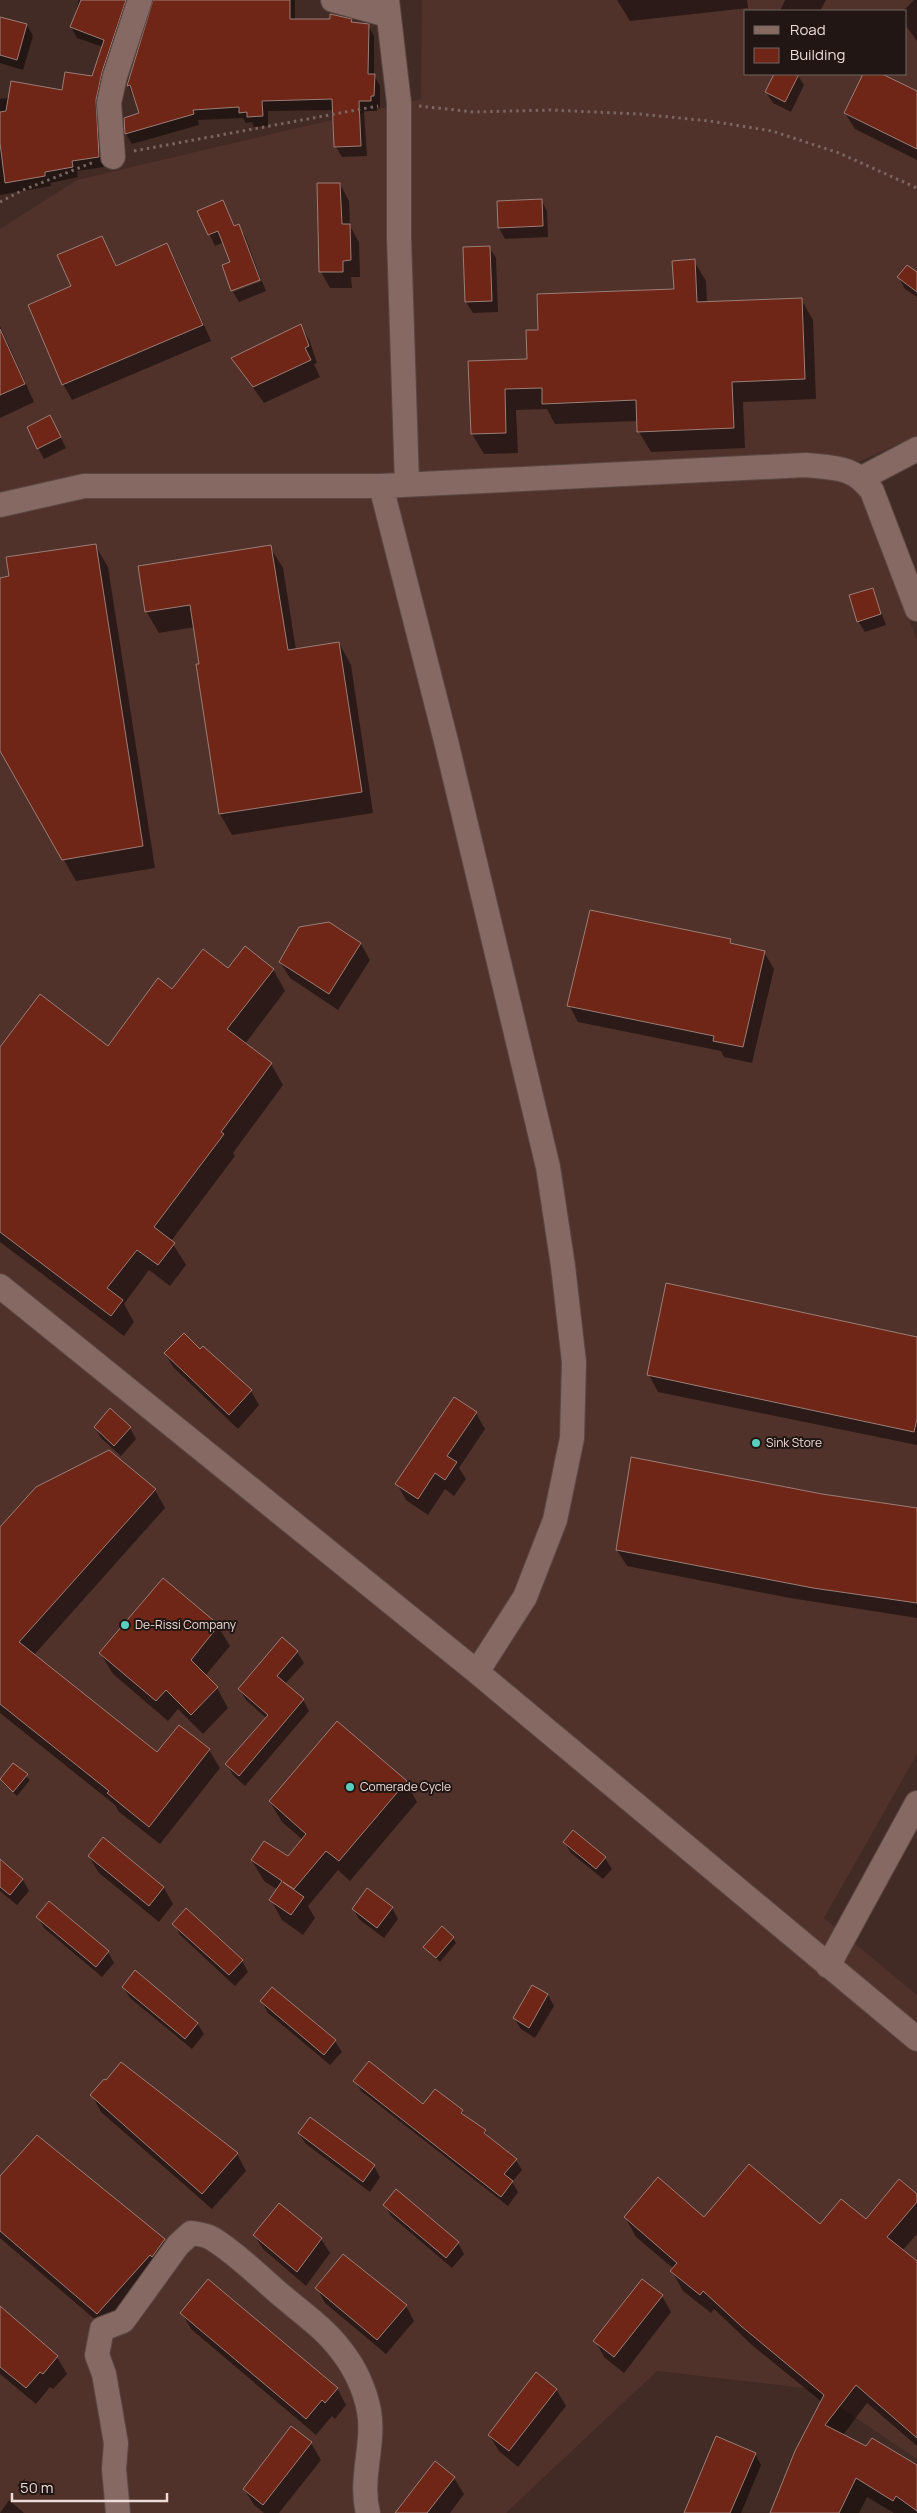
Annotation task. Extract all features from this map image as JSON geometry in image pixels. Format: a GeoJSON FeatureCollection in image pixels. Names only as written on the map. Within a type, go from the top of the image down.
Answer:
{"type":"FeatureCollection","features":[{"type":"Feature","properties":{"kind":"street"},"geometry":{"type":"LineString","coordinates":[[113,157],[109,103],[115,76],[140,0]]}},
{"type":"Feature","properties":{"kind":"street"},"geometry":{"type":"LineString","coordinates":[[333,0],[387,8],[399,103],[399,238],[407,484]]}},
{"type":"Feature","properties":{"kind":"street"},"geometry":{"type":"LineString","coordinates":[[862,478],[917,449]]}},
{"type":"Feature","properties":{"kind":"street"},"geometry":{"type":"LineString","coordinates":[[0,505],[84,486],[381,486],[806,465],[844,468],[862,478],[872,491],[917,609]]}},
{"type":"Feature","properties":{"kind":"street"},"geometry":{"type":"LineString","coordinates":[[381,486],[446,741],[548,1167],[563,1266],[574,1362],[572,1438],[555,1520],[525,1597],[477,1672]]}},
{"type":"Feature","properties":{"kind":"street"},"geometry":{"type":"LineString","coordinates":[[0,1286],[477,1672],[917,2039]]}},
{"type":"Feature","properties":{"kind":"street"},"geometry":{"type":"LineString","coordinates":[[828,1966],[917,1803]]}},
{"type":"Feature","properties":{"kind":"street"},"geometry":{"type":"LineString","coordinates":[[118,2513],[114,2469],[116,2443],[104,2374],[97,2355],[102,2328],[123,2320],[178,2245],[191,2233],[212,2238],[246,2265],[322,2330],[340,2348],[351,2365],[362,2386],[369,2410],[370,2427],[366,2462],[365,2504],[368,2513]]}},
{"type":"Feature","properties":{"kind":"path"},"geometry":{"type":"LineString","coordinates":[[0,202],[60,175],[142,148],[344,111],[399,103],[474,112],[550,110],[639,114],[710,121],[772,131],[822,147],[882,171],[917,188]]}},
{"type":"Feature","properties":{"kind":"shaded area"},"geometry":{"type":"Polygon","coordinates":[[[422,0],[917,0],[917,436],[849,466],[917,640],[917,1754],[824,1918],[917,1995],[917,2459],[813,2389],[657,2371],[506,2513],[0,2513],[0,229],[77,180],[421,99],[422,0]]]}},
{"type":"Feature","properties":{"kind":"building"},"geometry":{"type":"Polygon","coordinates":[[[81,0],[126,0],[102,72],[96,100],[99,157],[72,161],[73,167],[45,172],[45,176],[5,183],[0,143],[0,112],[6,111],[11,81],[62,90],[65,72],[92,76],[104,40],[70,27],[81,0]]]}},
{"type":"Feature","properties":{"kind":"building"},"geometry":{"type":"Polygon","coordinates":[[[153,0],[290,0],[290,19],[330,19],[330,14],[352,19],[351,22],[369,24],[368,74],[375,74],[374,96],[371,96],[371,101],[359,101],[361,146],[334,147],[332,99],[262,101],[263,116],[247,117],[247,112],[239,113],[239,107],[193,110],[194,114],[125,134],[124,118],[139,113],[130,85],[127,86],[153,0]]]}},
{"type":"Feature","properties":{"kind":"building"},"geometry":{"type":"Polygon","coordinates":[[[0,17],[27,24],[17,60],[0,55],[0,17]]]}},
{"type":"Feature","properties":{"kind":"building"},"geometry":{"type":"Polygon","coordinates":[[[774,75],[798,75],[785,102],[765,92],[774,75]]]}},
{"type":"Feature","properties":{"kind":"building"},"geometry":{"type":"Polygon","coordinates":[[[863,75],[884,75],[917,91],[917,149],[844,113],[863,75]]]}},
{"type":"Feature","properties":{"kind":"building"},"geometry":{"type":"Polygon","coordinates":[[[317,183],[340,183],[342,224],[350,224],[351,260],[343,261],[343,272],[319,272],[317,183]]]}},
{"type":"Feature","properties":{"kind":"building"},"geometry":{"type":"Polygon","coordinates":[[[542,199],[543,226],[498,228],[497,201],[542,199]]]}},
{"type":"Feature","properties":{"kind":"building"},"geometry":{"type":"Polygon","coordinates":[[[223,200],[234,226],[239,224],[260,280],[231,291],[222,265],[230,262],[218,231],[208,235],[197,211],[223,200]]]}},
{"type":"Feature","properties":{"kind":"building"},"geometry":{"type":"Polygon","coordinates":[[[102,236],[116,266],[167,243],[203,325],[62,385],[28,305],[71,286],[57,255],[102,236]]]}},
{"type":"Feature","properties":{"kind":"building"},"geometry":{"type":"Polygon","coordinates":[[[490,246],[492,301],[465,302],[463,247],[490,246]]]}},
{"type":"Feature","properties":{"kind":"building"},"geometry":{"type":"Polygon","coordinates":[[[695,259],[697,302],[802,298],[805,379],[732,382],[734,428],[637,432],[636,400],[542,404],[542,388],[505,389],[506,433],[471,434],[468,361],[527,359],[526,330],[538,330],[537,294],[674,289],[672,261],[695,259]]]}},
{"type":"Feature","properties":{"kind":"building"},"geometry":{"type":"Polygon","coordinates":[[[907,265],[917,272],[917,292],[897,277],[907,265]]]}},
{"type":"Feature","properties":{"kind":"building"},"geometry":{"type":"Polygon","coordinates":[[[301,324],[309,346],[305,348],[311,360],[253,387],[231,358],[301,324]]]}},
{"type":"Feature","properties":{"kind":"building"},"geometry":{"type":"Polygon","coordinates":[[[0,329],[25,384],[0,395],[0,329]]]}},
{"type":"Feature","properties":{"kind":"building"},"geometry":{"type":"Polygon","coordinates":[[[50,415],[61,437],[37,449],[27,427],[50,415]]]}},
{"type":"Feature","properties":{"kind":"building"},"geometry":{"type":"Polygon","coordinates":[[[96,544],[143,846],[62,860],[0,751],[0,578],[9,576],[6,557],[96,544]]]}},
{"type":"Feature","properties":{"kind":"building"},"geometry":{"type":"Polygon","coordinates":[[[271,545],[288,650],[339,642],[362,792],[219,814],[196,664],[199,664],[190,605],[145,612],[138,566],[271,545]]]}},
{"type":"Feature","properties":{"kind":"building"},"geometry":{"type":"Polygon","coordinates":[[[873,588],[881,614],[857,622],[849,595],[873,588]]]}},
{"type":"Feature","properties":{"kind":"building"},"geometry":{"type":"Polygon","coordinates":[[[590,910],[731,939],[730,943],[765,951],[743,1047],[713,1041],[714,1036],[567,1006],[590,910]]]}},
{"type":"Feature","properties":{"kind":"building"},"geometry":{"type":"Polygon","coordinates":[[[329,922],[361,943],[329,994],[279,962],[299,927],[329,922]]]}},
{"type":"Feature","properties":{"kind":"building"},"geometry":{"type":"Polygon","coordinates":[[[245,946],[274,969],[227,1029],[272,1063],[221,1132],[224,1134],[154,1227],[175,1243],[158,1265],[137,1250],[107,1288],[123,1300],[111,1316],[0,1232],[0,1047],[40,994],[108,1046],[158,978],[172,989],[203,949],[228,968],[245,946]]]}},
{"type":"Feature","properties":{"kind":"building"},"geometry":{"type":"Polygon","coordinates":[[[666,1283],[917,1337],[917,1419],[914,1432],[647,1375],[666,1283]]]}},
{"type":"Feature","properties":{"kind":"building"},"geometry":{"type":"Polygon","coordinates":[[[184,1333],[200,1349],[203,1346],[252,1390],[229,1415],[164,1353],[184,1333]]]}},
{"type":"Feature","properties":{"kind":"building"},"geometry":{"type":"Polygon","coordinates":[[[454,1397],[477,1412],[447,1456],[457,1462],[445,1480],[435,1473],[418,1499],[395,1484],[454,1397]]]}},
{"type":"Feature","properties":{"kind":"building"},"geometry":{"type":"Polygon","coordinates":[[[110,1408],[131,1427],[114,1446],[94,1427],[110,1408]]]}},
{"type":"Feature","properties":{"kind":"building"},"geometry":{"type":"Polygon","coordinates":[[[109,1450],[156,1489],[19,1642],[157,1752],[179,1725],[210,1749],[149,1827],[107,1793],[109,1791],[0,1704],[0,1527],[36,1487],[109,1450]]]}},
{"type":"Feature","properties":{"kind":"building"},"geometry":{"type":"Polygon","coordinates":[[[631,1457],[822,1494],[917,1508],[917,1603],[813,1588],[616,1550],[631,1457]]]}},
{"type":"Feature","properties":{"kind":"building"},"geometry":{"type":"Polygon","coordinates":[[[163,1578],[219,1625],[191,1660],[218,1687],[191,1715],[166,1690],[156,1701],[99,1653],[163,1578]]]}},
{"type":"Feature","properties":{"kind":"building"},"geometry":{"type":"Polygon","coordinates":[[[282,1637],[298,1651],[277,1676],[304,1699],[239,1776],[225,1764],[268,1715],[238,1689],[282,1637]]]}},
{"type":"Feature","properties":{"kind":"building"},"geometry":{"type":"Polygon","coordinates":[[[337,1721],[407,1781],[339,1861],[326,1851],[294,1889],[283,1882],[304,1897],[291,1915],[269,1900],[282,1881],[251,1860],[264,1841],[288,1856],[306,1834],[269,1801],[337,1721]]]}},
{"type":"Feature","properties":{"kind":"building"},"geometry":{"type":"Polygon","coordinates":[[[13,1763],[28,1774],[13,1792],[0,1779],[13,1763]]]}},
{"type":"Feature","properties":{"kind":"building"},"geometry":{"type":"Polygon","coordinates":[[[573,1830],[606,1857],[596,1869],[563,1842],[573,1830]]]}},
{"type":"Feature","properties":{"kind":"building"},"geometry":{"type":"Polygon","coordinates":[[[103,1837],[164,1887],[149,1906],[88,1856],[103,1837]]]}},
{"type":"Feature","properties":{"kind":"building"},"geometry":{"type":"Polygon","coordinates":[[[0,1859],[23,1879],[10,1895],[0,1887],[0,1859]]]}},
{"type":"Feature","properties":{"kind":"building"},"geometry":{"type":"Polygon","coordinates":[[[367,1888],[393,1907],[377,1928],[352,1909],[367,1888]]]}},
{"type":"Feature","properties":{"kind":"building"},"geometry":{"type":"Polygon","coordinates":[[[49,1901],[109,1951],[96,1967],[36,1917],[49,1901]]]}},
{"type":"Feature","properties":{"kind":"building"},"geometry":{"type":"Polygon","coordinates":[[[186,1908],[243,1960],[229,1975],[172,1924],[186,1908]]]}},
{"type":"Feature","properties":{"kind":"building"},"geometry":{"type":"Polygon","coordinates":[[[442,1926],[454,1937],[436,1958],[423,1947],[442,1926]]]}},
{"type":"Feature","properties":{"kind":"building"},"geometry":{"type":"Polygon","coordinates":[[[135,1970],[198,2023],[185,2039],[122,1987],[135,1970]]]}},
{"type":"Feature","properties":{"kind":"building"},"geometry":{"type":"Polygon","coordinates":[[[532,1985],[548,1994],[529,2028],[513,2018],[532,1985]]]}},
{"type":"Feature","properties":{"kind":"building"},"geometry":{"type":"Polygon","coordinates":[[[272,1987],[336,2040],[324,2055],[260,2001],[272,1987]]]}},
{"type":"Feature","properties":{"kind":"building"},"geometry":{"type":"Polygon","coordinates":[[[369,2061],[423,2104],[435,2089],[463,2110],[461,2113],[486,2130],[484,2133],[517,2159],[504,2174],[513,2181],[501,2197],[353,2081],[369,2061]]]}},
{"type":"Feature","properties":{"kind":"building"},"geometry":{"type":"Polygon","coordinates":[[[121,2062],[238,2153],[202,2194],[90,2095],[121,2062]]]}},
{"type":"Feature","properties":{"kind":"building"},"geometry":{"type":"Polygon","coordinates":[[[310,2117],[375,2165],[363,2182],[298,2133],[310,2117]]]}},
{"type":"Feature","properties":{"kind":"building"},"geometry":{"type":"Polygon","coordinates":[[[37,2135],[165,2239],[152,2257],[150,2255],[97,2314],[0,2231],[0,2176],[37,2135]]]}},
{"type":"Feature","properties":{"kind":"building"},"geometry":{"type":"Polygon","coordinates":[[[749,2164],[820,2224],[841,2199],[866,2219],[899,2179],[917,2194],[917,2202],[887,2237],[917,2261],[917,2438],[856,2385],[825,2425],[866,2446],[872,2438],[917,2465],[917,2511],[896,2496],[893,2501],[856,2478],[839,2513],[770,2513],[795,2451],[824,2395],[741,2326],[703,2291],[700,2295],[670,2271],[677,2263],[624,2217],[658,2177],[704,2217],[749,2164]]]}},
{"type":"Feature","properties":{"kind":"building"},"geometry":{"type":"Polygon","coordinates":[[[396,2189],[459,2242],[446,2258],[383,2205],[396,2189]]]}},
{"type":"Feature","properties":{"kind":"building"},"geometry":{"type":"Polygon","coordinates":[[[279,2203],[322,2238],[297,2272],[253,2235],[279,2203]]]}},
{"type":"Feature","properties":{"kind":"building"},"geometry":{"type":"Polygon","coordinates":[[[343,2254],[407,2305],[377,2340],[315,2288],[343,2254]]]}},
{"type":"Feature","properties":{"kind":"building"},"geometry":{"type":"Polygon","coordinates":[[[208,2279],[338,2388],[325,2403],[322,2400],[306,2419],[180,2313],[208,2279]]]}},
{"type":"Feature","properties":{"kind":"building"},"geometry":{"type":"Polygon","coordinates":[[[642,2279],[663,2295],[614,2357],[593,2341],[642,2279]]]}},
{"type":"Feature","properties":{"kind":"building"},"geometry":{"type":"Polygon","coordinates":[[[0,2306],[58,2356],[43,2374],[40,2372],[26,2388],[0,2367],[0,2306]]]}},
{"type":"Feature","properties":{"kind":"building"},"geometry":{"type":"Polygon","coordinates":[[[536,2372],[557,2389],[509,2451],[488,2435],[536,2372]]]}},
{"type":"Feature","properties":{"kind":"building"},"geometry":{"type":"Polygon","coordinates":[[[291,2426],[312,2442],[263,2505],[243,2489],[291,2426]]]}},
{"type":"Feature","properties":{"kind":"building"},"geometry":{"type":"Polygon","coordinates":[[[716,2436],[756,2453],[730,2513],[684,2513],[716,2436]]]}},
{"type":"Feature","properties":{"kind":"building"},"geometry":{"type":"Polygon","coordinates":[[[435,2461],[455,2477],[427,2513],[395,2513],[435,2461]]]}},
{"type":"Feature","properties":{"kind":"place","name":"Sink Store"},"geometry":{"type":"Point","coordinates":[756,1443]}},
{"type":"Feature","properties":{"kind":"place","name":"De-Rissi Company"},"geometry":{"type":"Point","coordinates":[125,1625]}},
{"type":"Feature","properties":{"kind":"place","name":"Comerade Cycle"},"geometry":{"type":"Point","coordinates":[350,1787]}}]}
